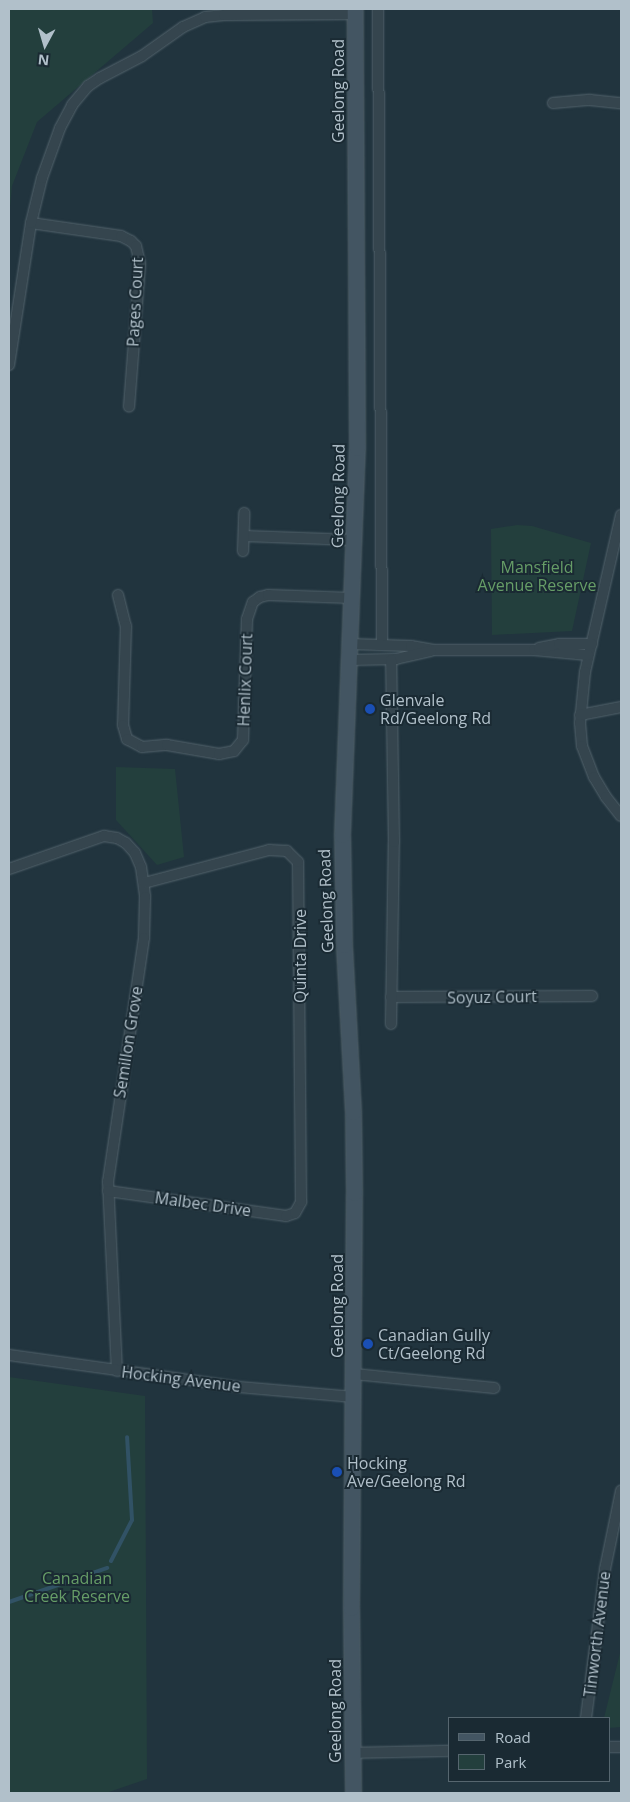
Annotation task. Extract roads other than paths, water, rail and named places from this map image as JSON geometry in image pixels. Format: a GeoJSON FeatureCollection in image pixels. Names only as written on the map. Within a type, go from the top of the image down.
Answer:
{"type":"FeatureCollection","features":[{"type":"Feature","properties":{"kind":"main road","name":"Geelong Road"},"geometry":{"type":"LineString","coordinates":[[353,1793],[353,1112],[342,864],[357,448],[355,11]]}},
{"type":"Feature","properties":{"kind":"street"},"geometry":{"type":"LineString","coordinates":[[378,9],[384,645],[389,660],[394,878],[391,1024]]}},
{"type":"Feature","properties":{"kind":"street"},"geometry":{"type":"LineString","coordinates":[[9,365],[31,223],[46,164],[60,128],[79,96],[96,80],[142,56],[183,26],[205,17],[355,11]]}},
{"type":"Feature","properties":{"kind":"street"},"geometry":{"type":"LineString","coordinates":[[553,103],[598,100],[621,103]]}},
{"type":"Feature","properties":{"kind":"street","name":"Pages Court"},"geometry":{"type":"LineString","coordinates":[[31,223],[121,236],[131,240],[137,248],[140,264],[129,407]]}},
{"type":"Feature","properties":{"kind":"street"},"geometry":{"type":"LineString","coordinates":[[243,551],[244,513]]}},
{"type":"Feature","properties":{"kind":"street"},"geometry":{"type":"LineString","coordinates":[[621,515],[588,655],[580,715],[582,742],[590,768],[606,798],[621,816]]}},
{"type":"Feature","properties":{"kind":"street"},"geometry":{"type":"LineString","coordinates":[[244,536],[355,540]]}},
{"type":"Feature","properties":{"kind":"street","name":"Henlix Court"},"geometry":{"type":"LineString","coordinates":[[118,595],[126,626],[123,725],[127,739],[142,747],[167,745],[219,754],[234,751],[243,740],[247,619],[253,602],[260,597],[268,595],[352,598]]}},
{"type":"Feature","properties":{"kind":"street"},"geometry":{"type":"LineString","coordinates":[[350,644],[434,650],[534,650],[588,655]]}},
{"type":"Feature","properties":{"kind":"street"},"geometry":{"type":"LineString","coordinates":[[534,650],[559,644],[592,644]]}},
{"type":"Feature","properties":{"kind":"street"},"geometry":{"type":"LineString","coordinates":[[350,660],[389,660],[434,650]]}},
{"type":"Feature","properties":{"kind":"street"},"geometry":{"type":"LineString","coordinates":[[580,715],[621,708]]}},
{"type":"Feature","properties":{"kind":"street","name":"Semillon Grove"},"geometry":{"type":"LineString","coordinates":[[9,869],[93,838],[108,836],[122,840],[132,849],[139,861],[144,883],[143,943],[110,1164],[108,1191],[117,1371]]}},
{"type":"Feature","properties":{"kind":"street","name":"Quinta Drive"},"geometry":{"type":"LineString","coordinates":[[144,883],[269,850],[287,851],[298,862],[301,1197],[296,1212]]}},
{"type":"Feature","properties":{"kind":"street","name":"Soyuz Court"},"geometry":{"type":"LineString","coordinates":[[391,997],[592,996]]}},
{"type":"Feature","properties":{"kind":"street","name":"Malbec Drive"},"geometry":{"type":"LineString","coordinates":[[108,1191],[286,1216],[296,1212]]}},
{"type":"Feature","properties":{"kind":"street","name":"Hocking Avenue"},"geometry":{"type":"LineString","coordinates":[[9,1355],[239,1387],[354,1397]]}},
{"type":"Feature","properties":{"kind":"street"},"geometry":{"type":"LineString","coordinates":[[354,1374],[494,1388]]}},
{"type":"Feature","properties":{"kind":"street","name":"Tinworth Avenue"},"geometry":{"type":"LineString","coordinates":[[586,1717],[604,1569],[621,1491]]}},
{"type":"Feature","properties":{"kind":"street"},"geometry":{"type":"LineString","coordinates":[[352,1752],[448,1750]]}},
{"type":"Feature","properties":{"kind":"waterway"},"geometry":{"type":"LineString","coordinates":[[111,1561],[132,1520],[127,1437]]}},
{"type":"Feature","properties":{"kind":"waterway"},"geometry":{"type":"LineString","coordinates":[[9,1602],[107,1568]]}},
{"type":"Feature","properties":{"kind":"place","name":"Glenvale Rd/Geelong Rd"},"geometry":{"type":"Point","coordinates":[370,709]}},
{"type":"Feature","properties":{"kind":"place","name":"Canadian Gully Ct/Geelong Rd"},"geometry":{"type":"Point","coordinates":[368,1344]}},
{"type":"Feature","properties":{"kind":"place","name":"Hocking Ave/Geelong Rd"},"geometry":{"type":"Point","coordinates":[337,1472]}},
{"type":"Feature","properties":{"kind":"park label","name":"Mansfield Avenue Reserve"},"geometry":{"type":"Point","coordinates":[537,576]}},
{"type":"Feature","properties":{"kind":"park label","name":"Canadian Creek Reserve"},"geometry":{"type":"Point","coordinates":[77,1587]}}]}
